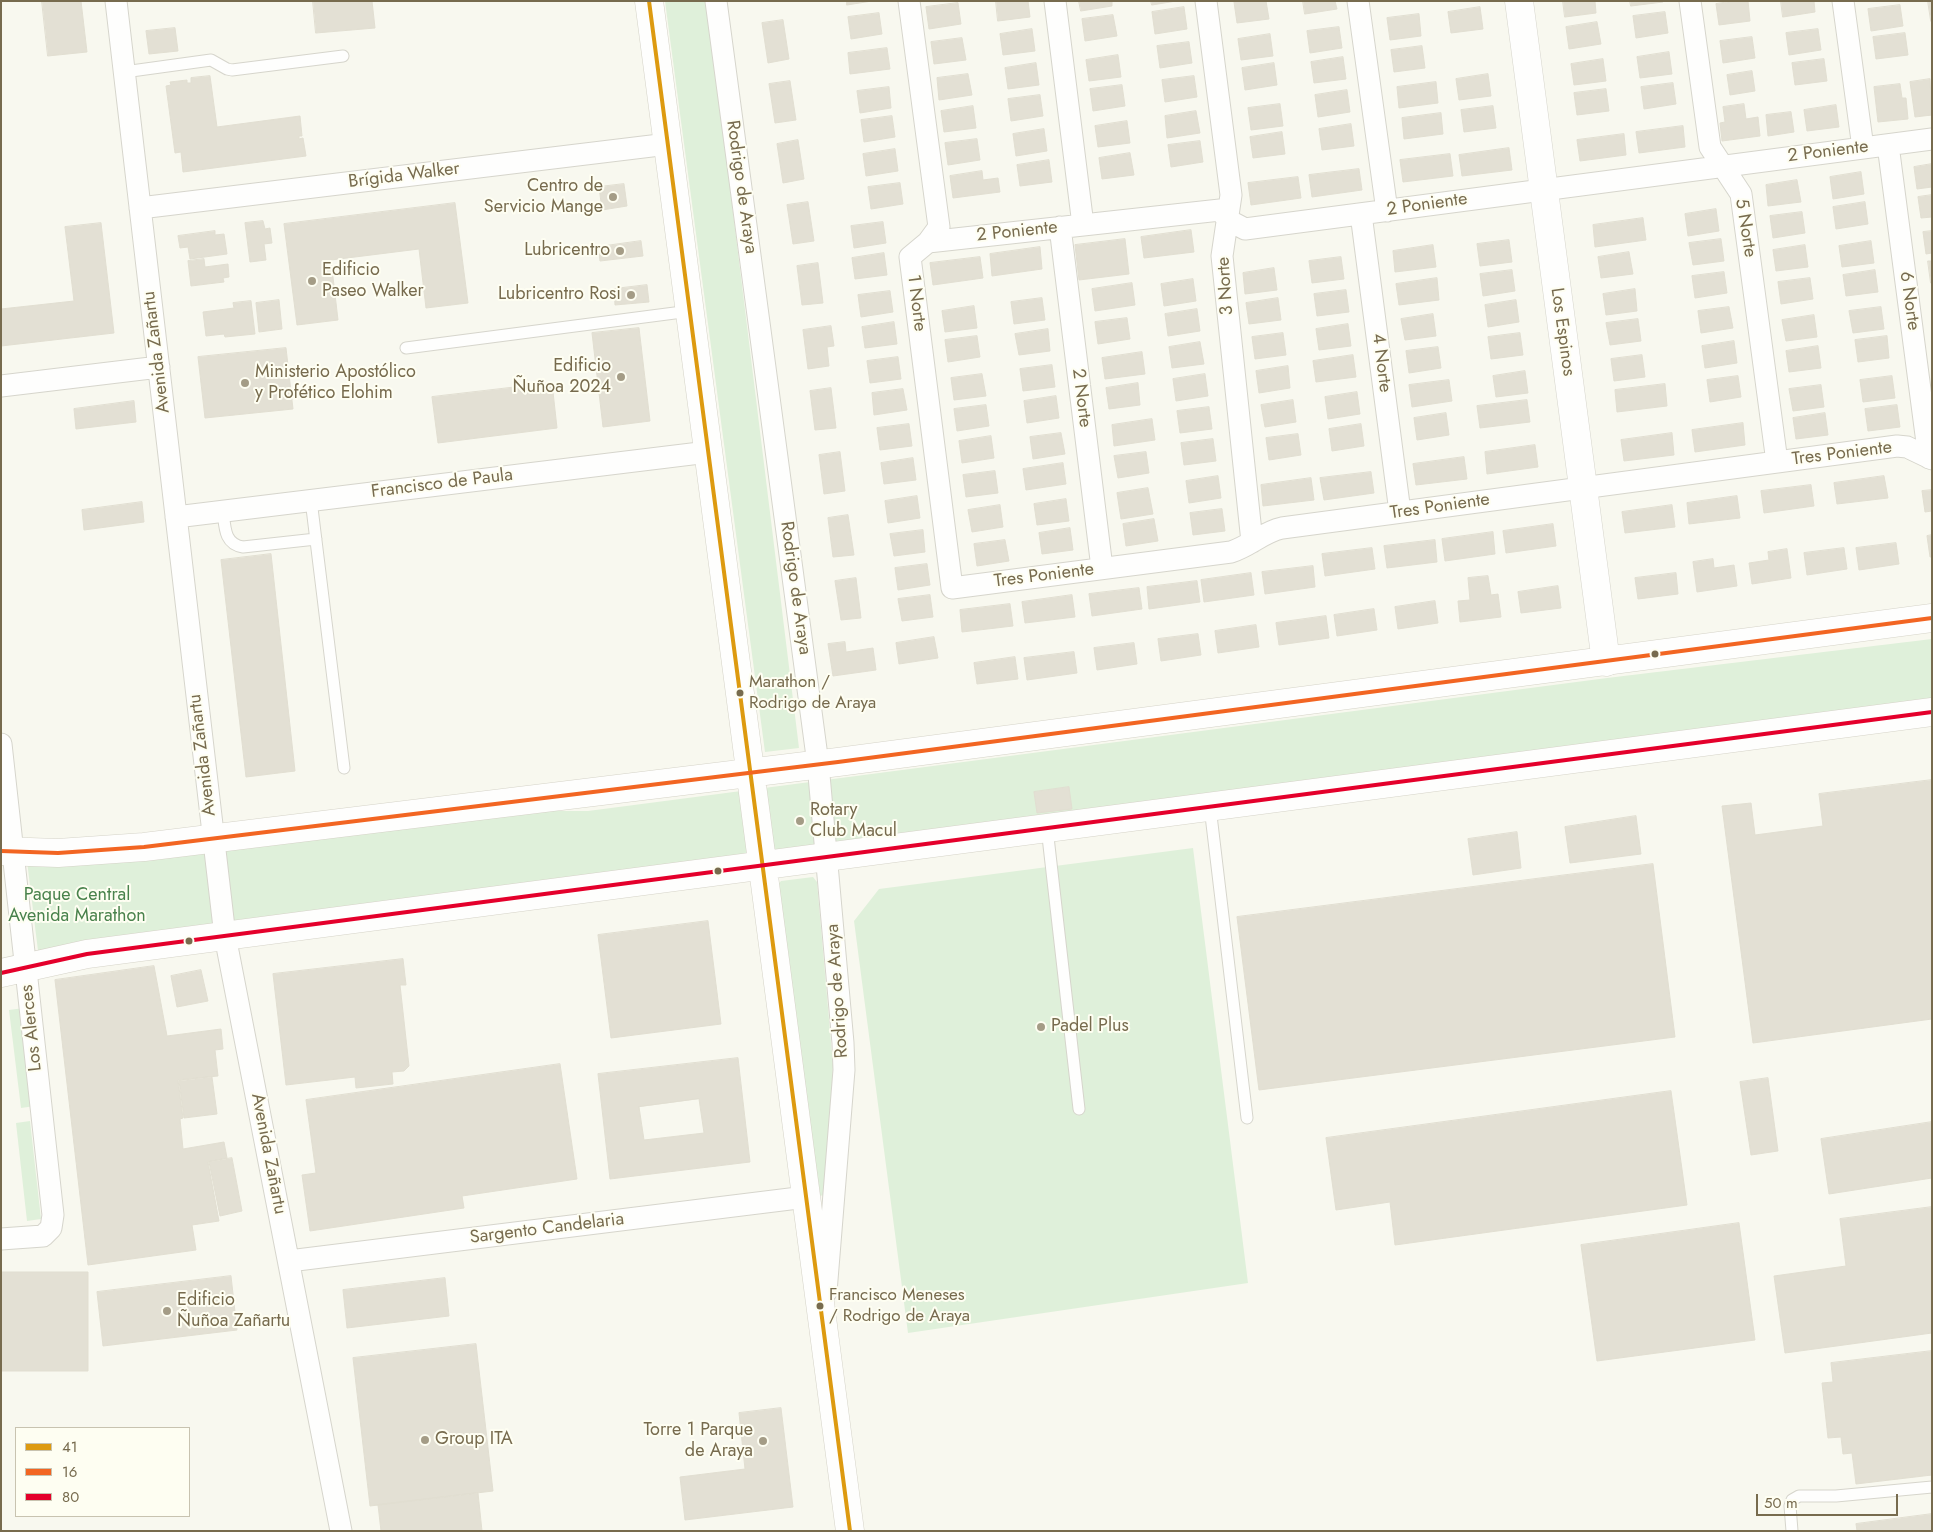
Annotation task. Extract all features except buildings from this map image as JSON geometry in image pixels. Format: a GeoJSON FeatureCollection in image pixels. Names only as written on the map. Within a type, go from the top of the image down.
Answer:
{"type":"FeatureCollection","features":[{"type":"Feature","properties":{"kind":"main road"},"geometry":{"type":"LineString","coordinates":[[649,1],[850,1531]]}},
{"type":"Feature","properties":{"kind":"main road","name":"Los Espinos"},"geometry":{"type":"LineString","coordinates":[[1518,1],[1606,662]]}},
{"type":"Feature","properties":{"kind":"main road"},"geometry":{"type":"LineString","coordinates":[[7,851],[82,852],[144,847],[818,764],[1932,618]]}},
{"type":"Feature","properties":{"kind":"main road"},"geometry":{"type":"LineString","coordinates":[[13,970],[87,954],[1932,712]]}},
{"type":"Feature","properties":{"kind":"street","name":"Avenida Zañartu"},"geometry":{"type":"LineString","coordinates":[[116,1],[225,936],[341,1531]]}},
{"type":"Feature","properties":{"kind":"street","name":"Rodrigo de Araya"},"geometry":{"type":"LineString","coordinates":[[716,1],[818,764],[844,1043],[844,1070],[823,1327]]}},
{"type":"Feature","properties":{"kind":"street","name":"1 Norte"},"geometry":{"type":"LineString","coordinates":[[909,1],[939,227],[928,242],[910,257],[952,588]]}},
{"type":"Feature","properties":{"kind":"street"},"geometry":{"type":"LineString","coordinates":[[1055,1],[1083,225]]}},
{"type":"Feature","properties":{"kind":"street","name":"3 Norte"},"geometry":{"type":"LineString","coordinates":[[1206,1],[1232,194],[1222,256],[1252,542]]}},
{"type":"Feature","properties":{"kind":"street"},"geometry":{"type":"LineString","coordinates":[[1358,1],[1386,211]]}},
{"type":"Feature","properties":{"kind":"street","name":"5 Norte"},"geometry":{"type":"LineString","coordinates":[[1690,1],[1710,147],[1741,194],[1777,462]]}},
{"type":"Feature","properties":{"kind":"street"},"geometry":{"type":"LineString","coordinates":[[1843,1],[1863,148]]}},
{"type":"Feature","properties":{"kind":"street","name":"2 Poniente"},"geometry":{"type":"LineString","coordinates":[[928,242],[1220,210],[1228,220],[1245,229],[1932,139]]}},
{"type":"Feature","properties":{"kind":"street","name":"Brígida Walker"},"geometry":{"type":"LineString","coordinates":[[140,208],[668,144]]}},
{"type":"Feature","properties":{"kind":"street","name":"6 Norte"},"geometry":{"type":"LineString","coordinates":[[1888,145],[1930,458]]}},
{"type":"Feature","properties":{"kind":"street","name":"4 Norte"},"geometry":{"type":"LineString","coordinates":[[1361,214],[1400,512]]}},
{"type":"Feature","properties":{"kind":"street","name":"2 Norte"},"geometry":{"type":"LineString","coordinates":[[1060,227],[1102,568]]}},
{"type":"Feature","properties":{"kind":"street"},"geometry":{"type":"LineString","coordinates":[[1,386],[159,367]]}},
{"type":"Feature","properties":{"kind":"street","name":"Tres Poniente"},"geometry":{"type":"LineString","coordinates":[[952,588],[1231,552],[1252,542],[1270,530],[1400,512],[1897,446],[1907,447],[1930,458]]}},
{"type":"Feature","properties":{"kind":"street","name":"Francisco de Paula"},"geometry":{"type":"LineString","coordinates":[[176,517],[708,452]]}},
{"type":"Feature","properties":{"kind":"street","name":"Los Alerces"},"geometry":{"type":"LineString","coordinates":[[1,744],[13,970],[53,1221],[51,1228],[43,1236],[1,1239]]}},
{"type":"Feature","properties":{"kind":"street","name":"Sargento Candelaria"},"geometry":{"type":"LineString","coordinates":[[289,1261],[806,1197]]}},
{"type":"Feature","properties":{"kind":"lane"},"geometry":{"type":"LineString","coordinates":[[124,72],[211,60],[226,69],[232,70],[343,56]]}},
{"type":"Feature","properties":{"kind":"lane"},"geometry":{"type":"LineString","coordinates":[[406,348],[690,311]]}},
{"type":"Feature","properties":{"kind":"lane"},"geometry":{"type":"LineString","coordinates":[[311,500],[344,768]]}},
{"type":"Feature","properties":{"kind":"lane"},"geometry":{"type":"LineString","coordinates":[[224,511],[226,534],[232,543],[238,546],[316,539]]}},
{"type":"Feature","properties":{"kind":"lane"},"geometry":{"type":"LineString","coordinates":[[1210,806],[1248,1118]]}},
{"type":"Feature","properties":{"kind":"lane"},"geometry":{"type":"LineString","coordinates":[[1048,828],[1079,1109]]}},
{"type":"Feature","properties":{"kind":"lane"},"geometry":{"type":"LineString","coordinates":[[1792,1531],[1790,1506],[1792,1500],[1799,1496],[1836,1496],[1932,1487]]}},
{"type":"Feature","properties":{"kind":"green space"},"geometry":{"type":"Polygon","coordinates":[[[665,1],[707,1],[799,748],[765,752],[665,1]]]}},
{"type":"Feature","properties":{"kind":"green space","name":"Paque Central Avenida Marathon"},"geometry":{"type":"Polygon","coordinates":[[[1932,639],[1932,704],[39,959],[27,861],[516,811],[588,811],[1607,678],[1932,639]]]}},
{"type":"Feature","properties":{"kind":"green space","name":"Padel Plus"},"geometry":{"type":"Polygon","coordinates":[[[1193,848],[1248,1283],[908,1333],[854,921],[879,889],[1193,848]]]}},
{"type":"Feature","properties":{"kind":"green space"},"geometry":{"type":"Polygon","coordinates":[[[813,877],[817,882],[833,1065],[828,1195],[816,1196],[775,888],[781,881],[813,877]]]}},
{"type":"Feature","properties":{"kind":"green space"},"geometry":{"type":"Polygon","coordinates":[[[24,1008],[35,1106],[21,1108],[9,1010],[24,1008]]]}},
{"type":"Feature","properties":{"kind":"green space"},"geometry":{"type":"Polygon","coordinates":[[[30,1121],[41,1219],[27,1221],[16,1123],[30,1121]]]}},
{"type":"Feature","properties":{"kind":"transit line","name":"41"},"geometry":{"type":"LineString","coordinates":[[649,1],[850,1531]]}},
{"type":"Feature","properties":{"kind":"transit line","name":"16"},"geometry":{"type":"LineString","coordinates":[[1,851],[58,853],[144,847],[838,762],[1932,618]]}},
{"type":"Feature","properties":{"kind":"transit line","name":"80"},"geometry":{"type":"LineString","coordinates":[[1,973],[87,954],[1932,712]]}},
{"type":"Feature","properties":{"kind":"place","name":"Centro de Servicio Mange"},"geometry":{"type":"Point","coordinates":[613,197]}},
{"type":"Feature","properties":{"kind":"place","name":"Lubricentro"},"geometry":{"type":"Point","coordinates":[620,251]}},
{"type":"Feature","properties":{"kind":"place","name":"Edificio Paseo Walker"},"geometry":{"type":"Point","coordinates":[312,281]}},
{"type":"Feature","properties":{"kind":"place","name":"Lubricentro Rosi"},"geometry":{"type":"Point","coordinates":[631,295]}},
{"type":"Feature","properties":{"kind":"place","name":"Edificio Ñuñoa 2024"},"geometry":{"type":"Point","coordinates":[621,377]}},
{"type":"Feature","properties":{"kind":"place","name":"Ministerio Apostólico y Profético Elohim"},"geometry":{"type":"Point","coordinates":[245,383]}},
{"type":"Feature","properties":{"kind":"place","name":"Marathon / Rodrigo de Araya"},"geometry":{"type":"Point","coordinates":[740,693]}},
{"type":"Feature","properties":{"kind":"place","name":"Rotary Club Macul"},"geometry":{"type":"Point","coordinates":[800,821]}},
{"type":"Feature","properties":{"kind":"place","name":"Padel Plus"},"geometry":{"type":"Point","coordinates":[1041,1027]}},
{"type":"Feature","properties":{"kind":"place","name":"Francisco Meneses / Rodrigo de Araya"},"geometry":{"type":"Point","coordinates":[820,1306]}},
{"type":"Feature","properties":{"kind":"place","name":"Edificio Ñuñoa Zañartu"},"geometry":{"type":"Point","coordinates":[167,1311]}},
{"type":"Feature","properties":{"kind":"place","name":"Group ITA"},"geometry":{"type":"Point","coordinates":[425,1440]}},
{"type":"Feature","properties":{"kind":"place","name":"Torre 1 Parque de Araya"},"geometry":{"type":"Point","coordinates":[763,1441]}}]}
